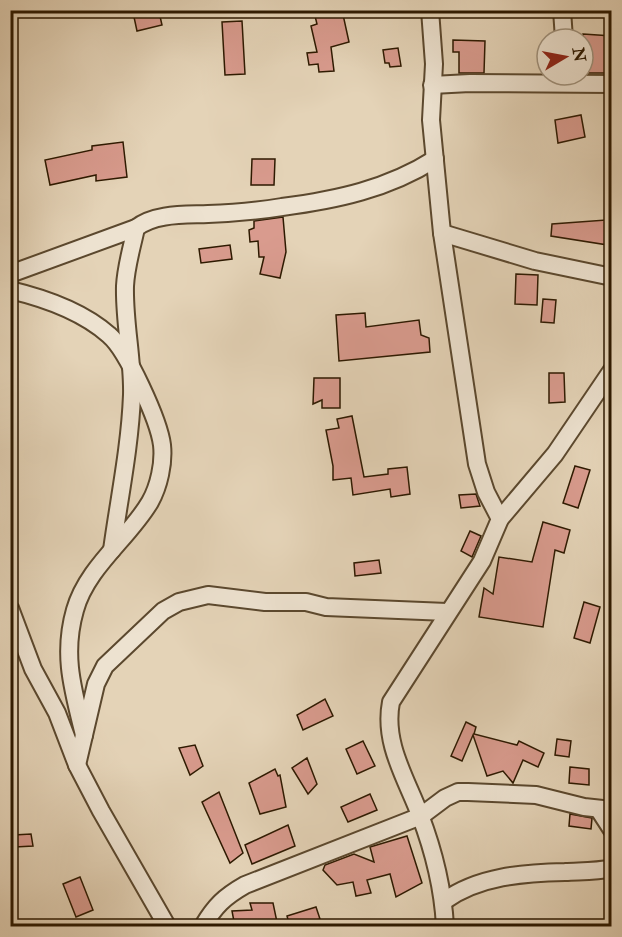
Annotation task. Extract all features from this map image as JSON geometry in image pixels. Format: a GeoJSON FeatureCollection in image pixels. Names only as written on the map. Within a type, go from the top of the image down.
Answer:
{"type":"FeatureCollection","features":[{"type":"Feature","properties":{"kind":"street"},"geometry":{"type":"LineString","coordinates":[[430,10],[434,64],[430,113],[442,233],[477,464],[486,492],[500,519]]}},
{"type":"Feature","properties":{"kind":"street"},"geometry":{"type":"LineString","coordinates":[[562,10],[563,27]]}},
{"type":"Feature","properties":{"kind":"street"},"geometry":{"type":"LineString","coordinates":[[432,86],[535,80]]}},
{"type":"Feature","properties":{"kind":"street"},"geometry":{"type":"LineString","coordinates":[[595,82],[612,84]]}},
{"type":"Feature","properties":{"kind":"street"},"geometry":{"type":"LineString","coordinates":[[10,274],[136,228],[146,221],[175,216],[281,207],[356,194],[395,181],[435,159]]}},
{"type":"Feature","properties":{"kind":"street"},"geometry":{"type":"LineString","coordinates":[[112,550],[130,423],[132,369],[125,308],[125,285],[127,264],[136,228]]}},
{"type":"Feature","properties":{"kind":"street"},"geometry":{"type":"LineString","coordinates":[[442,233],[535,261],[612,277]]}},
{"type":"Feature","properties":{"kind":"street"},"geometry":{"type":"LineString","coordinates":[[10,290],[46,301],[88,319],[111,336],[132,369],[161,438],[162,463],[158,483],[150,502],[83,590],[75,607],[69,632],[68,657],[70,677],[84,735]]}},
{"type":"Feature","properties":{"kind":"street"},"geometry":{"type":"LineString","coordinates":[[445,927],[444,901],[421,816],[398,767],[389,724],[391,702],[482,561],[500,519],[555,454],[612,370]]}},
{"type":"Feature","properties":{"kind":"street"},"geometry":{"type":"LineString","coordinates":[[77,765],[96,684],[105,666],[164,611],[179,602],[208,595],[265,602],[306,602],[326,607],[447,612]]}},
{"type":"Feature","properties":{"kind":"street"},"geometry":{"type":"LineString","coordinates":[[10,608],[33,669],[57,713],[77,765],[167,927]]}},
{"type":"Feature","properties":{"kind":"street"},"geometry":{"type":"LineString","coordinates":[[203,927],[213,909],[228,894],[245,885],[421,816],[445,798],[458,792],[536,795],[605,810],[612,830]]}},
{"type":"Feature","properties":{"kind":"street"},"geometry":{"type":"LineString","coordinates":[[444,901],[461,889],[498,878],[557,872],[588,873],[612,868]]}},
{"type":"Feature","properties":{"kind":"building"},"geometry":{"type":"Polygon","coordinates":[[[342,10],[349,42],[331,47],[334,71],[319,72],[318,64],[309,65],[307,53],[317,52],[311,26],[317,24],[314,12],[342,10]]]}},
{"type":"Feature","properties":{"kind":"building"},"geometry":{"type":"Polygon","coordinates":[[[159,12],[162,25],[137,31],[134,17],[159,12]]]}},
{"type":"Feature","properties":{"kind":"building"},"geometry":{"type":"Polygon","coordinates":[[[242,21],[245,74],[225,75],[222,22],[242,21]]]}},
{"type":"Feature","properties":{"kind":"building"},"geometry":{"type":"Polygon","coordinates":[[[595,35],[612,36],[612,73],[595,73],[595,35]]]}},
{"type":"Feature","properties":{"kind":"building"},"geometry":{"type":"Polygon","coordinates":[[[453,40],[485,41],[484,73],[459,73],[459,52],[453,52],[453,40]]]}},
{"type":"Feature","properties":{"kind":"building"},"geometry":{"type":"Polygon","coordinates":[[[398,48],[401,66],[390,67],[389,63],[385,63],[383,50],[398,48]]]}},
{"type":"Feature","properties":{"kind":"building"},"geometry":{"type":"Polygon","coordinates":[[[581,115],[585,137],[558,143],[555,120],[581,115]]]}},
{"type":"Feature","properties":{"kind":"building"},"geometry":{"type":"Polygon","coordinates":[[[123,142],[127,177],[96,181],[96,175],[50,185],[45,160],[92,150],[92,146],[123,142]]]}},
{"type":"Feature","properties":{"kind":"building"},"geometry":{"type":"Polygon","coordinates":[[[252,159],[275,159],[274,185],[251,185],[252,159]]]}},
{"type":"Feature","properties":{"kind":"building"},"geometry":{"type":"Polygon","coordinates":[[[283,217],[286,252],[280,278],[260,274],[264,257],[259,257],[258,241],[250,242],[249,230],[254,228],[254,221],[283,217]]]}},
{"type":"Feature","properties":{"kind":"building"},"geometry":{"type":"Polygon","coordinates":[[[606,220],[608,245],[551,236],[552,224],[606,220]]]}},
{"type":"Feature","properties":{"kind":"building"},"geometry":{"type":"Polygon","coordinates":[[[230,245],[232,259],[201,263],[199,249],[230,245]]]}},
{"type":"Feature","properties":{"kind":"building"},"geometry":{"type":"Polygon","coordinates":[[[516,274],[538,275],[537,305],[515,304],[516,274]]]}},
{"type":"Feature","properties":{"kind":"building"},"geometry":{"type":"Polygon","coordinates":[[[543,299],[556,300],[554,323],[541,322],[543,299]]]}},
{"type":"Feature","properties":{"kind":"building"},"geometry":{"type":"Polygon","coordinates":[[[365,313],[366,327],[419,320],[421,335],[429,338],[430,352],[339,361],[336,315],[365,313]]]}},
{"type":"Feature","properties":{"kind":"building"},"geometry":{"type":"Polygon","coordinates":[[[549,373],[564,373],[565,402],[549,403],[549,373]]]}},
{"type":"Feature","properties":{"kind":"building"},"geometry":{"type":"Polygon","coordinates":[[[314,378],[340,378],[340,408],[322,408],[322,400],[313,404],[314,378]]]}},
{"type":"Feature","properties":{"kind":"building"},"geometry":{"type":"Polygon","coordinates":[[[352,416],[364,477],[388,474],[388,469],[407,467],[410,494],[391,497],[390,489],[353,495],[351,478],[333,480],[333,466],[326,430],[339,428],[337,419],[352,416]]]}},
{"type":"Feature","properties":{"kind":"building"},"geometry":{"type":"Polygon","coordinates":[[[575,466],[590,470],[578,508],[563,503],[575,466]]]}},
{"type":"Feature","properties":{"kind":"building"},"geometry":{"type":"Polygon","coordinates":[[[476,494],[480,506],[461,508],[459,495],[476,494]]]}},
{"type":"Feature","properties":{"kind":"building"},"geometry":{"type":"Polygon","coordinates":[[[543,522],[570,530],[564,553],[555,550],[543,627],[479,617],[484,588],[493,594],[499,557],[532,562],[543,522]]]}},
{"type":"Feature","properties":{"kind":"building"},"geometry":{"type":"Polygon","coordinates":[[[470,531],[481,536],[472,557],[461,551],[470,531]]]}},
{"type":"Feature","properties":{"kind":"building"},"geometry":{"type":"Polygon","coordinates":[[[379,560],[381,573],[355,576],[354,563],[379,560]]]}},
{"type":"Feature","properties":{"kind":"building"},"geometry":{"type":"Polygon","coordinates":[[[584,602],[600,607],[590,643],[574,638],[584,602]]]}},
{"type":"Feature","properties":{"kind":"building"},"geometry":{"type":"Polygon","coordinates":[[[325,699],[333,716],[303,730],[297,715],[325,699]]]}},
{"type":"Feature","properties":{"kind":"building"},"geometry":{"type":"Polygon","coordinates":[[[466,722],[476,727],[474,734],[517,745],[519,741],[544,753],[538,767],[523,760],[513,783],[503,771],[487,776],[473,735],[462,761],[451,756],[466,722]]]}},
{"type":"Feature","properties":{"kind":"building"},"geometry":{"type":"Polygon","coordinates":[[[557,739],[571,741],[569,757],[555,755],[557,739]]]}},
{"type":"Feature","properties":{"kind":"building"},"geometry":{"type":"Polygon","coordinates":[[[363,741],[375,766],[357,774],[346,749],[363,741]]]}},
{"type":"Feature","properties":{"kind":"building"},"geometry":{"type":"Polygon","coordinates":[[[195,745],[203,766],[190,775],[179,748],[195,745]]]}},
{"type":"Feature","properties":{"kind":"building"},"geometry":{"type":"Polygon","coordinates":[[[307,758],[317,784],[308,794],[292,768],[307,758]]]}},
{"type":"Feature","properties":{"kind":"building"},"geometry":{"type":"Polygon","coordinates":[[[570,767],[589,769],[589,785],[569,783],[570,767]]]}},
{"type":"Feature","properties":{"kind":"building"},"geometry":{"type":"Polygon","coordinates":[[[275,769],[278,776],[280,775],[286,807],[260,814],[249,783],[275,769]]]}},
{"type":"Feature","properties":{"kind":"building"},"geometry":{"type":"Polygon","coordinates":[[[219,792],[243,853],[230,863],[202,802],[219,792]]]}},
{"type":"Feature","properties":{"kind":"building"},"geometry":{"type":"Polygon","coordinates":[[[370,794],[377,810],[348,822],[341,807],[370,794]]]}},
{"type":"Feature","properties":{"kind":"building"},"geometry":{"type":"Polygon","coordinates":[[[570,814],[592,818],[591,829],[569,826],[570,814]]]}},
{"type":"Feature","properties":{"kind":"building"},"geometry":{"type":"Polygon","coordinates":[[[288,825],[295,846],[252,864],[245,845],[288,825]]]}},
{"type":"Feature","properties":{"kind":"building"},"geometry":{"type":"Polygon","coordinates":[[[31,834],[33,846],[15,847],[14,835],[31,834]]]}},
{"type":"Feature","properties":{"kind":"building"},"geometry":{"type":"Polygon","coordinates":[[[407,836],[422,883],[396,897],[390,874],[367,880],[371,893],[356,896],[353,882],[337,885],[323,870],[325,865],[354,854],[374,862],[370,847],[407,836]]]}},
{"type":"Feature","properties":{"kind":"building"},"geometry":{"type":"Polygon","coordinates":[[[80,877],[93,910],[76,917],[63,884],[80,877]]]}},
{"type":"Feature","properties":{"kind":"building"},"geometry":{"type":"Polygon","coordinates":[[[250,903],[273,903],[277,922],[263,923],[264,927],[235,927],[232,911],[252,910],[250,903]]]}},
{"type":"Feature","properties":{"kind":"building"},"geometry":{"type":"Polygon","coordinates":[[[316,907],[320,919],[290,927],[287,916],[316,907]]]}}]}
